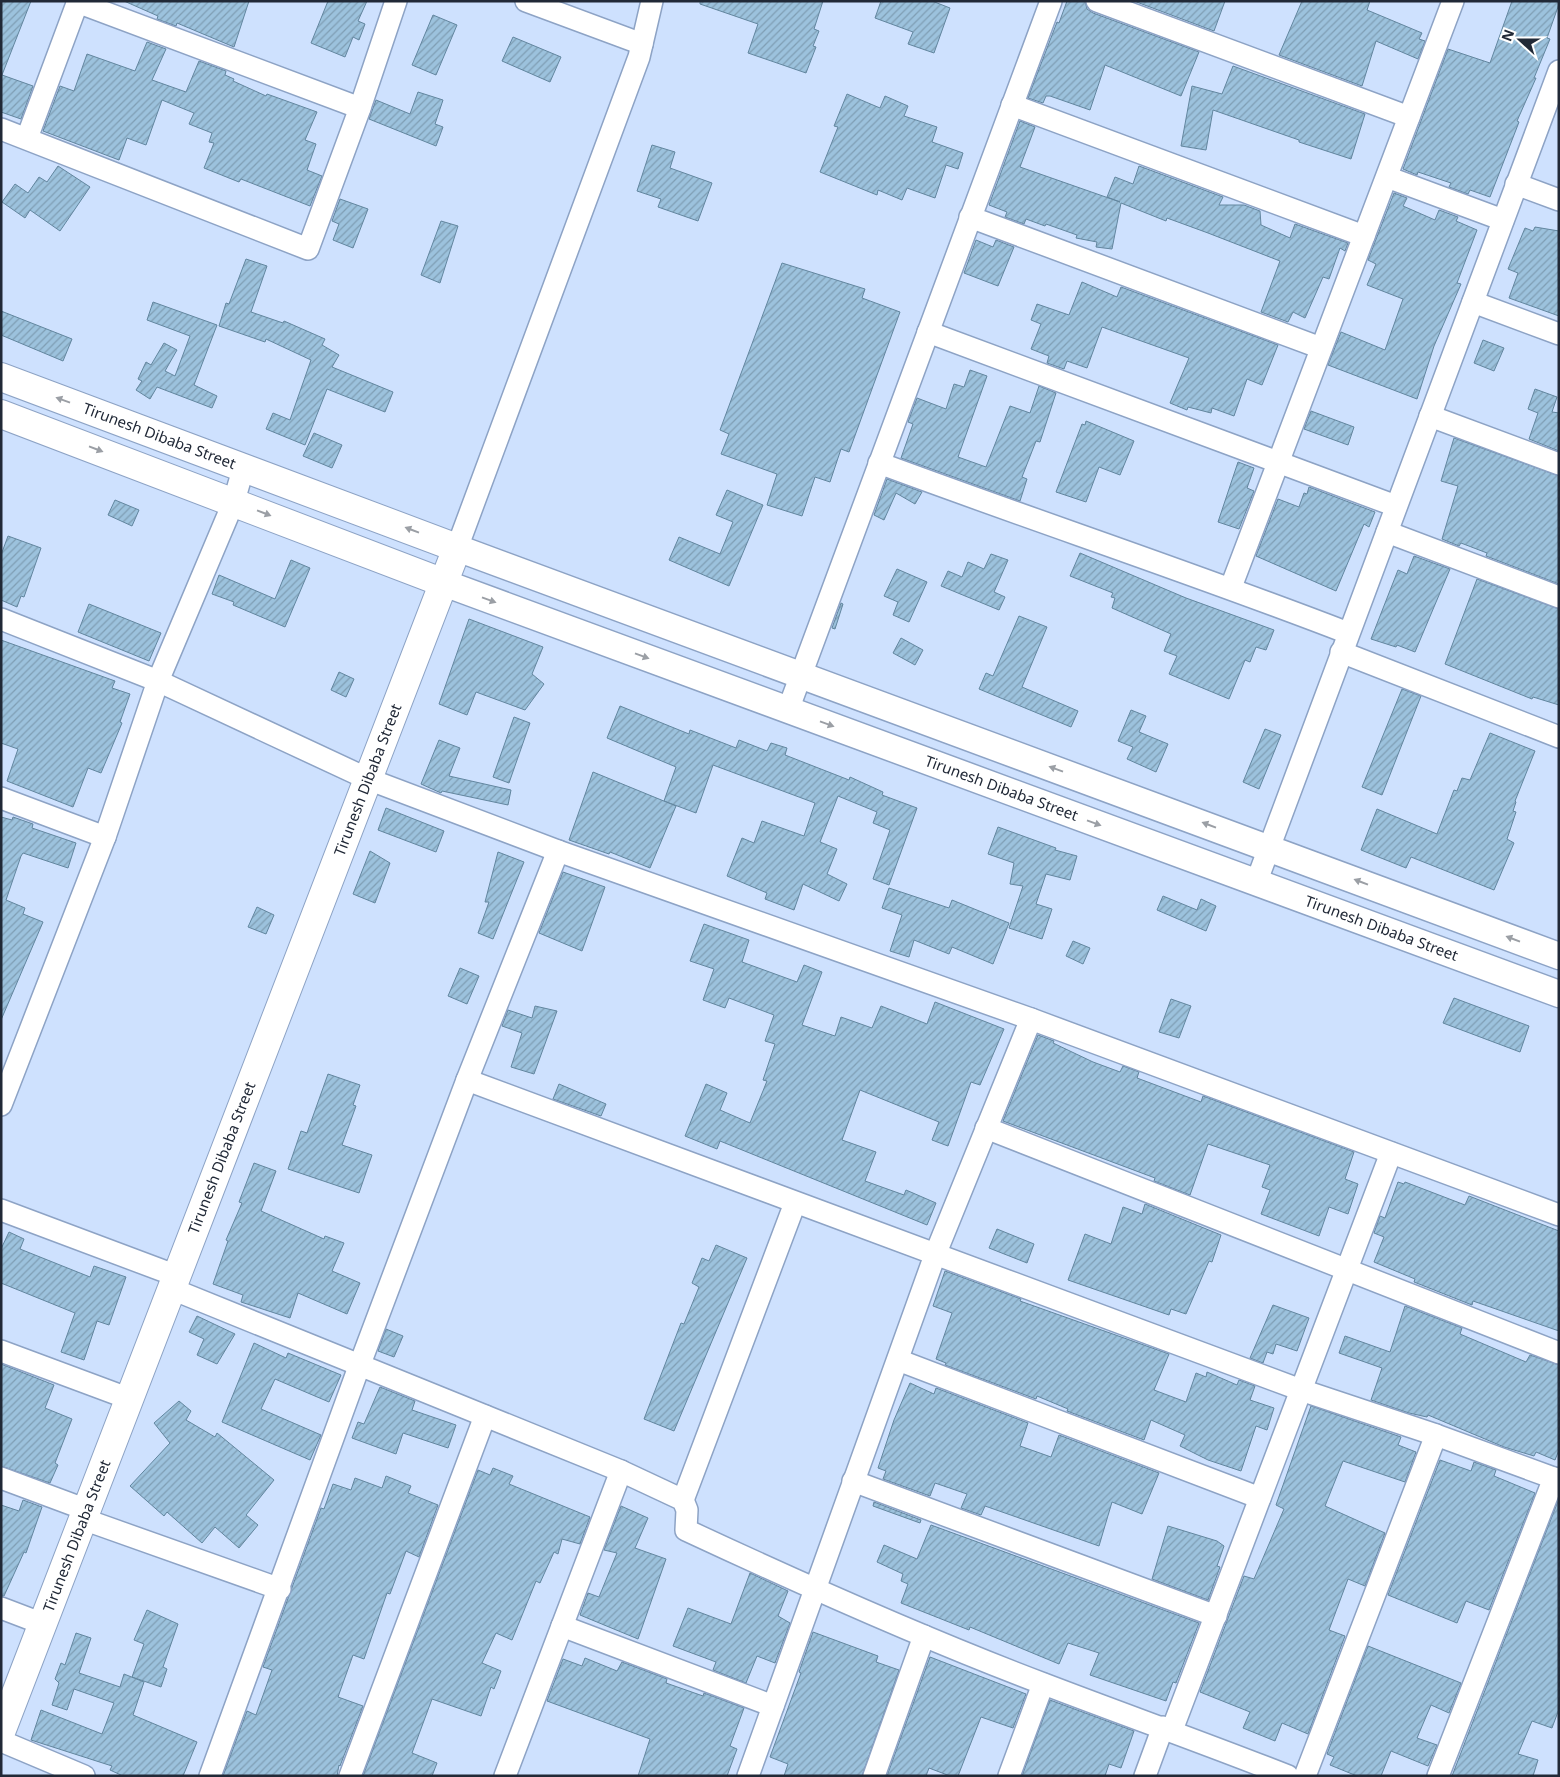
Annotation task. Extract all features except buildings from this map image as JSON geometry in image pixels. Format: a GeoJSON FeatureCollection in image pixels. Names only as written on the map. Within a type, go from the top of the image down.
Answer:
{"type":"FeatureCollection","features":[{"type":"Feature","properties":{"kind":"main road","name":"Tirunesh Dibaba Street"},"geometry":{"type":"LineString","coordinates":[[1,377],[244,466],[457,548],[1,1732]]}},
{"type":"Feature","properties":{"kind":"main road","name":"Tirunesh Dibaba Street"},"geometry":{"type":"LineString","coordinates":[[1,414],[234,501],[444,583]]}},
{"type":"Feature","properties":{"kind":"street"},"geometry":{"type":"LineString","coordinates":[[1,129],[308,249],[360,108],[396,1]]}},
{"type":"Feature","properties":{"kind":"street"},"geometry":{"type":"LineString","coordinates":[[526,1],[642,44]]}},
{"type":"Feature","properties":{"kind":"street"},"geometry":{"type":"LineString","coordinates":[[457,548],[642,44],[652,1]]}},
{"type":"Feature","properties":{"kind":"street"},"geometry":{"type":"LineString","coordinates":[[788,710],[799,676],[1051,1]]}},
{"type":"Feature","properties":{"kind":"street"},"geometry":{"type":"LineString","coordinates":[[1098,1],[1409,117]]}},
{"type":"Feature","properties":{"kind":"street"},"geometry":{"type":"LineString","coordinates":[[27,138],[77,2],[360,108]]}},
{"type":"Feature","properties":{"kind":"street"},"geometry":{"type":"LineString","coordinates":[[1231,587],[1387,177],[1448,3]]}},
{"type":"Feature","properties":{"kind":"street"},"geometry":{"type":"LineString","coordinates":[[1256,883],[1559,71]]}},
{"type":"Feature","properties":{"kind":"street"},"geometry":{"type":"LineString","coordinates":[[1012,106],[1364,236]]}},
{"type":"Feature","properties":{"kind":"street"},"geometry":{"type":"LineString","coordinates":[[1387,177],[1503,220]]}},
{"type":"Feature","properties":{"kind":"street"},"geometry":{"type":"LineString","coordinates":[[1516,184],[1559,200]]}},
{"type":"Feature","properties":{"kind":"street"},"geometry":{"type":"LineString","coordinates":[[970,217],[1321,348]]}},
{"type":"Feature","properties":{"kind":"street"},"geometry":{"type":"LineString","coordinates":[[1473,302],[1559,334]]}},
{"type":"Feature","properties":{"kind":"street"},"geometry":{"type":"LineString","coordinates":[[928,332],[1396,506]]}},
{"type":"Feature","properties":{"kind":"street"},"geometry":{"type":"LineString","coordinates":[[1430,416],[1559,464]]}},
{"type":"Feature","properties":{"kind":"street"},"geometry":{"type":"LineString","coordinates":[[879,462],[1031,520],[1231,587],[1345,643],[1559,737]]}},
{"type":"Feature","properties":{"kind":"street"},"geometry":{"type":"LineString","coordinates":[[1,1105],[105,837],[158,681],[234,501],[244,466]]}},
{"type":"Feature","properties":{"kind":"street"},"geometry":{"type":"LineString","coordinates":[[1387,532],[1559,597]]}},
{"type":"Feature","properties":{"kind":"street","name":"Tirunesh Dibaba Street"},"geometry":{"type":"LineString","coordinates":[[457,548],[1559,956]]}},
{"type":"Feature","properties":{"kind":"street","name":"Tirunesh Dibaba Street"},"geometry":{"type":"LineString","coordinates":[[444,583],[1559,994]]}},
{"type":"Feature","properties":{"kind":"street"},"geometry":{"type":"LineString","coordinates":[[1,619],[158,681],[368,780],[1031,1019],[1559,1215]]}},
{"type":"Feature","properties":{"kind":"street"},"geometry":{"type":"LineString","coordinates":[[1,798],[105,837]]}},
{"type":"Feature","properties":{"kind":"street"},"geometry":{"type":"LineString","coordinates":[[210,1776],[280,1589],[360,1364],[467,1080],[558,850]]}},
{"type":"Feature","properties":{"kind":"street"},"geometry":{"type":"LineString","coordinates":[[748,1776],[935,1255],[1031,1019]]}},
{"type":"Feature","properties":{"kind":"street"},"geometry":{"type":"LineString","coordinates":[[467,1080],[1301,1390],[1436,1435],[1556,1479],[1438,1776]]}},
{"type":"Feature","properties":{"kind":"street"},"geometry":{"type":"LineString","coordinates":[[986,1128],[1559,1353]]}},
{"type":"Feature","properties":{"kind":"street"},"geometry":{"type":"LineString","coordinates":[[1145,1776],[1168,1728],[1216,1616],[1391,1153]]}},
{"type":"Feature","properties":{"kind":"street"},"geometry":{"type":"LineString","coordinates":[[795,1203],[683,1500],[687,1510],[686,1530],[814,1590],[924,1636],[1044,1684],[1168,1728],[1288,1776]]}},
{"type":"Feature","properties":{"kind":"street"},"geometry":{"type":"LineString","coordinates":[[1,1210],[174,1282],[360,1364],[621,1471],[683,1500]]}},
{"type":"Feature","properties":{"kind":"street"},"geometry":{"type":"LineString","coordinates":[[1,1350],[130,1399]]}},
{"type":"Feature","properties":{"kind":"street"},"geometry":{"type":"LineString","coordinates":[[898,1360],[1260,1498]]}},
{"type":"Feature","properties":{"kind":"street"},"geometry":{"type":"LineString","coordinates":[[350,1776],[485,1416]]}},
{"type":"Feature","properties":{"kind":"street"},"geometry":{"type":"LineString","coordinates":[[1305,1776],[1436,1435]]}},
{"type":"Feature","properties":{"kind":"street"},"geometry":{"type":"LineString","coordinates":[[512,1774],[562,1626],[621,1471]]}},
{"type":"Feature","properties":{"kind":"street"},"geometry":{"type":"LineString","coordinates":[[1,1478],[85,1515],[280,1589]]}},
{"type":"Feature","properties":{"kind":"street"},"geometry":{"type":"LineString","coordinates":[[853,1481],[1216,1616]]}},
{"type":"Feature","properties":{"kind":"street"},"geometry":{"type":"LineString","coordinates":[[1,1608],[43,1624]]}},
{"type":"Feature","properties":{"kind":"street"},"geometry":{"type":"LineString","coordinates":[[562,1626],[773,1706]]}},
{"type":"Feature","properties":{"kind":"street"},"geometry":{"type":"LineString","coordinates":[[874,1776],[924,1636]]}},
{"type":"Feature","properties":{"kind":"street"},"geometry":{"type":"LineString","coordinates":[[1009,1776],[1044,1684]]}},
{"type":"Feature","properties":{"kind":"street"},"geometry":{"type":"LineString","coordinates":[[1,1741],[84,1776]]}}]}
